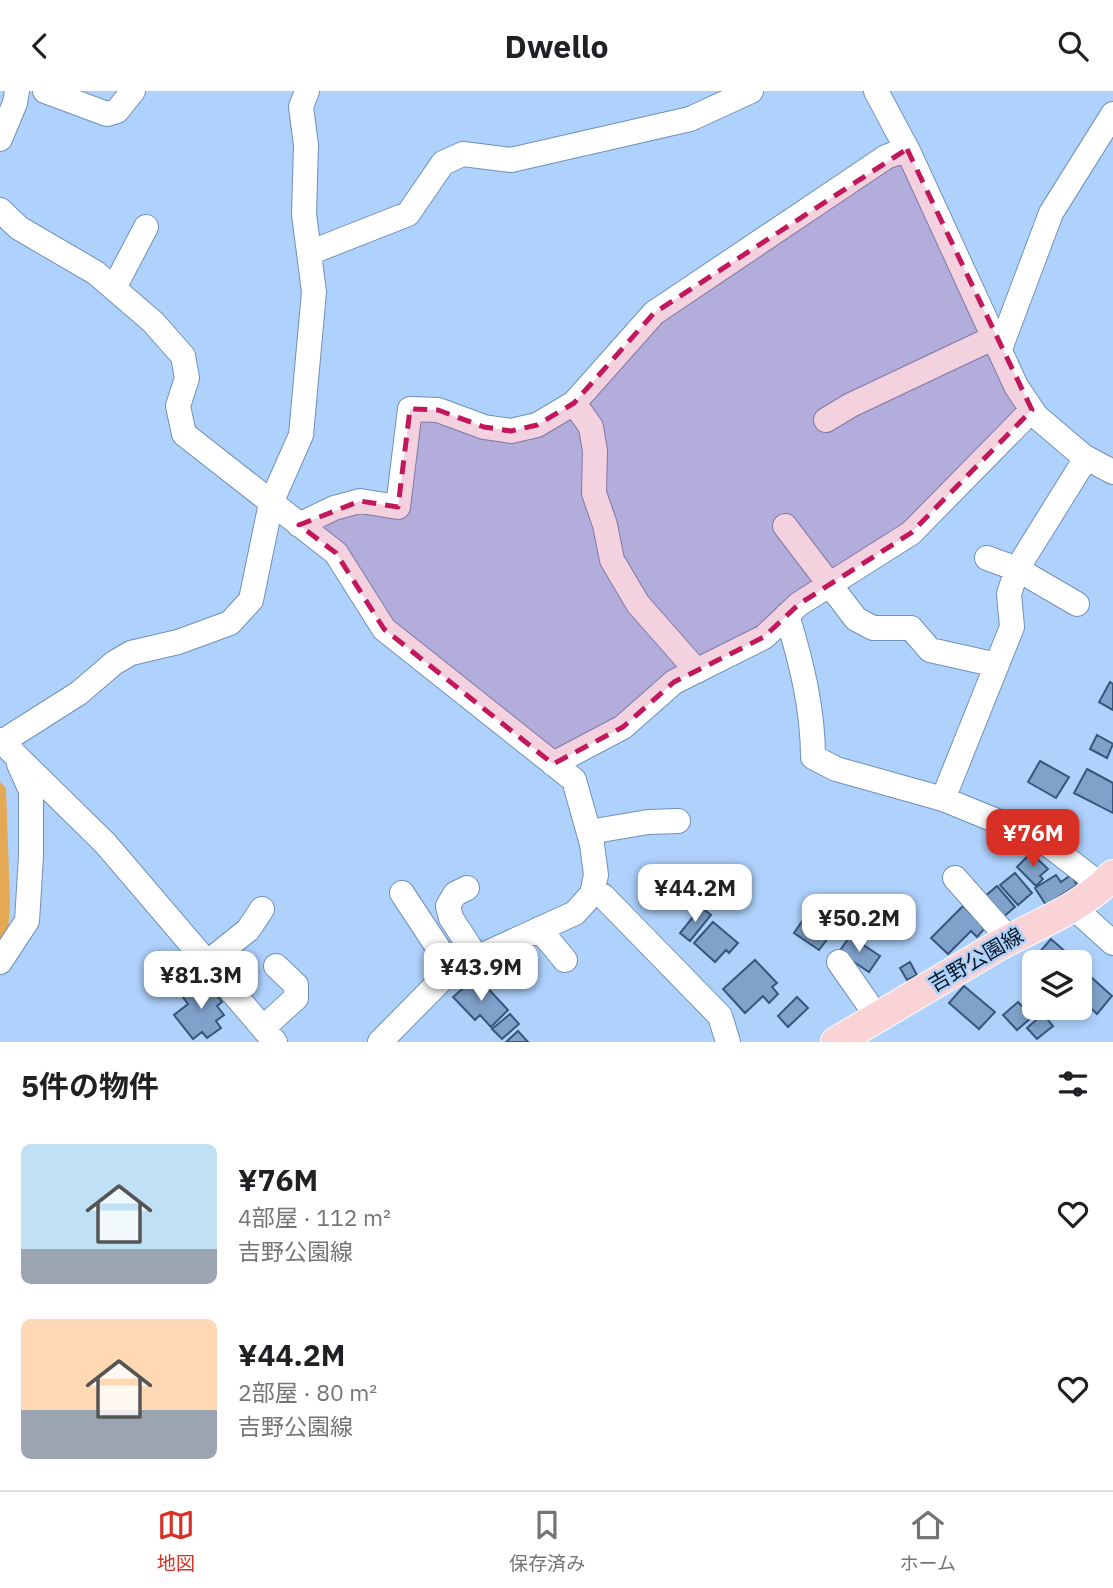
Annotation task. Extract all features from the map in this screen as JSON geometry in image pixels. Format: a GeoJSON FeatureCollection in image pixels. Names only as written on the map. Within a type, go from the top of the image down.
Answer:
{"type":"FeatureCollection","features":[{"type":"Feature","properties":{"kind":"main road","name":"吉野公園線"},"geometry":{"type":"LineString","coordinates":[[836,1042],[1010,940],[1073,907],[1108,880]]}},
{"type":"Feature","properties":{"kind":"street"},"geometry":{"type":"LineString","coordinates":[[0,139],[15,103],[17,91]]}},
{"type":"Feature","properties":{"kind":"street"},"geometry":{"type":"LineString","coordinates":[[45,91],[107,114],[117,111],[133,91]]}},
{"type":"Feature","properties":{"kind":"street"},"geometry":{"type":"LineString","coordinates":[[5,744],[131,653],[178,642],[230,622],[251,600],[271,503],[301,435],[314,292],[304,214],[306,145],[301,107],[307,91]]}},
{"type":"Feature","properties":{"kind":"street"},"geometry":{"type":"LineString","coordinates":[[309,253],[408,214],[443,163],[463,154],[511,160],[690,120],[751,91]]}},
{"type":"Feature","properties":{"kind":"street"},"geometry":{"type":"LineString","coordinates":[[876,91],[907,149],[1016,386],[1032,410],[1086,458],[1113,472]]}},
{"type":"Feature","properties":{"kind":"street"},"geometry":{"type":"LineString","coordinates":[[826,421],[851,405],[997,343],[1051,213],[1113,114]]}},
{"type":"Feature","properties":{"kind":"street"},"geometry":{"type":"LineString","coordinates":[[299,525],[334,508],[360,501],[398,507],[410,409],[438,410],[484,427],[511,431],[537,425],[574,403],[654,313],[886,157],[907,149]]}},
{"type":"Feature","properties":{"kind":"street"},"geometry":{"type":"LineString","coordinates":[[0,210],[19,228],[96,273],[153,322],[183,356],[187,378],[178,406],[184,434],[336,553],[384,629],[574,780],[589,832],[596,875],[593,894],[575,913],[452,969],[380,1042]]}},
{"type":"Feature","properties":{"kind":"street"},"geometry":{"type":"LineString","coordinates":[[114,288],[146,227]]}},
{"type":"Feature","properties":{"kind":"street"},"geometry":{"type":"LineString","coordinates":[[574,403],[591,427],[595,451],[594,493],[605,525],[612,560],[638,604],[697,671]]}},
{"type":"Feature","properties":{"kind":"street"},"geometry":{"type":"LineString","coordinates":[[553,764],[623,727],[674,682],[764,637],[787,615],[828,585],[911,533],[1032,410]]}},
{"type":"Feature","properties":{"kind":"street"},"geometry":{"type":"LineString","coordinates":[[943,799],[1012,627],[1009,594],[1017,569],[1086,458]]}},
{"type":"Feature","properties":{"kind":"street"},"geometry":{"type":"LineString","coordinates":[[785,526],[856,619],[873,628],[911,628],[930,650],[997,665]]}},
{"type":"Feature","properties":{"kind":"street"},"geometry":{"type":"LineString","coordinates":[[987,558],[1017,569],[1077,604]]}},
{"type":"Feature","properties":{"kind":"street"},"geometry":{"type":"LineString","coordinates":[[787,615],[802,664],[813,739],[813,757],[836,769],[943,799],[1041,839],[1108,880]]}},
{"type":"Feature","properties":{"kind":"street"},"geometry":{"type":"LineString","coordinates":[[5,744],[105,843],[269,1035],[296,998],[296,985],[276,966]]}},
{"type":"Feature","properties":{"kind":"street"},"geometry":{"type":"LineString","coordinates":[[0,962],[27,921],[32,856],[31,791],[5,744]]}},
{"type":"Feature","properties":{"kind":"street"},"geometry":{"type":"LineString","coordinates":[[589,832],[648,821],[678,821]]}},
{"type":"Feature","properties":{"kind":"street"},"geometry":{"type":"LineString","coordinates":[[955,878],[1010,940]]}},
{"type":"Feature","properties":{"kind":"street"},"geometry":{"type":"LineString","coordinates":[[467,888],[455,894],[448,906],[451,918],[477,958]]}},
{"type":"Feature","properties":{"kind":"street"},"geometry":{"type":"LineString","coordinates":[[593,890],[603,896],[720,1016],[728,1042]]}},
{"type":"Feature","properties":{"kind":"street"},"geometry":{"type":"LineString","coordinates":[[402,893],[452,969]]}},
{"type":"Feature","properties":{"kind":"street"},"geometry":{"type":"LineString","coordinates":[[1073,907],[1113,943]]}},
{"type":"Feature","properties":{"kind":"street"},"geometry":{"type":"LineString","coordinates":[[208,962],[248,930],[262,909]]}},
{"type":"Feature","properties":{"kind":"street"},"geometry":{"type":"LineString","coordinates":[[539,929],[565,960]]}},
{"type":"Feature","properties":{"kind":"street"},"geometry":{"type":"LineString","coordinates":[[839,962],[878,1018]]}},
{"type":"Feature","properties":{"kind":"highlighted area"},"geometry":{"type":"Polygon","coordinates":[[[907,149],[1032,410],[911,533],[799,604],[764,637],[674,682],[623,727],[553,764],[384,629],[336,553],[299,525],[360,501],[398,507],[410,409],[438,410],[484,427],[511,431],[537,425],[574,403],[654,313],[907,149]]]}},
{"type":"Feature","properties":{"kind":"shaded area"},"geometry":{"type":"Polygon","coordinates":[[[0,782],[6,788],[10,901],[8,936],[0,946],[0,782]]]}},
{"type":"Feature","properties":{"kind":"building"},"geometry":{"type":"Polygon","coordinates":[[[1110,682],[1113,684],[1113,710],[1099,702],[1110,682]]]}},
{"type":"Feature","properties":{"kind":"building"},"geometry":{"type":"Polygon","coordinates":[[[1097,735],[1113,744],[1107,758],[1090,749],[1097,735]]]}},
{"type":"Feature","properties":{"kind":"building"},"geometry":{"type":"Polygon","coordinates":[[[1040,761],[1069,777],[1056,798],[1028,782],[1040,761]]]}},
{"type":"Feature","properties":{"kind":"building"},"geometry":{"type":"Polygon","coordinates":[[[1087,769],[1113,783],[1113,813],[1074,793],[1087,769]]]}},
{"type":"Feature","properties":{"kind":"building"},"geometry":{"type":"Polygon","coordinates":[[[1031,853],[1048,869],[1040,876],[1043,879],[1036,886],[1017,867],[1031,853]]]}},
{"type":"Feature","properties":{"kind":"building"},"geometry":{"type":"Polygon","coordinates":[[[1015,873],[1032,893],[1018,905],[1000,885],[1015,873]]]}},
{"type":"Feature","properties":{"kind":"building"},"geometry":{"type":"Polygon","coordinates":[[[1056,875],[1061,882],[1071,875],[1077,885],[1046,905],[1035,888],[1056,875]]]}},
{"type":"Feature","properties":{"kind":"building"},"geometry":{"type":"Polygon","coordinates":[[[997,886],[1015,907],[1001,919],[983,898],[997,886]]]}},
{"type":"Feature","properties":{"kind":"building"},"geometry":{"type":"Polygon","coordinates":[[[963,906],[985,928],[977,937],[971,931],[948,954],[931,938],[963,906]]]}},
{"type":"Feature","properties":{"kind":"building"},"geometry":{"type":"Polygon","coordinates":[[[701,907],[711,915],[690,941],[680,933],[701,907]]]}},
{"type":"Feature","properties":{"kind":"building"},"geometry":{"type":"Polygon","coordinates":[[[812,907],[838,925],[819,950],[794,933],[812,907]]]}},
{"type":"Feature","properties":{"kind":"building"},"geometry":{"type":"Polygon","coordinates":[[[713,922],[738,943],[729,953],[726,950],[715,962],[694,943],[713,922]]]}},
{"type":"Feature","properties":{"kind":"building"},"geometry":{"type":"Polygon","coordinates":[[[850,936],[880,956],[869,972],[839,952],[850,936]]]}},
{"type":"Feature","properties":{"kind":"building"},"geometry":{"type":"Polygon","coordinates":[[[1051,939],[1064,950],[1041,950],[1051,939]]]}},
{"type":"Feature","properties":{"kind":"building"},"geometry":{"type":"Polygon","coordinates":[[[755,960],[777,983],[772,987],[778,994],[769,1003],[763,996],[745,1013],[723,989],[755,960]]]}},
{"type":"Feature","properties":{"kind":"building"},"geometry":{"type":"Polygon","coordinates":[[[910,962],[917,975],[907,980],[900,968],[910,962]]]}},
{"type":"Feature","properties":{"kind":"building"},"geometry":{"type":"Polygon","coordinates":[[[1092,978],[1112,996],[1097,1014],[1092,1009],[1092,978]]]}},
{"type":"Feature","properties":{"kind":"building"},"geometry":{"type":"Polygon","coordinates":[[[204,979],[222,1002],[217,1006],[224,1015],[216,1021],[221,1028],[207,1038],[202,1032],[193,1039],[174,1015],[188,1004],[182,996],[204,979]]]}},
{"type":"Feature","properties":{"kind":"building"},"geometry":{"type":"Polygon","coordinates":[[[470,982],[476,988],[482,982],[508,1010],[491,1027],[480,1015],[475,1020],[453,997],[470,982]]]}},
{"type":"Feature","properties":{"kind":"building"},"geometry":{"type":"Polygon","coordinates":[[[964,986],[995,1012],[979,1029],[949,1003],[964,986]]]}},
{"type":"Feature","properties":{"kind":"building"},"geometry":{"type":"Polygon","coordinates":[[[797,997],[808,1008],[788,1027],[778,1016],[797,997]]]}},
{"type":"Feature","properties":{"kind":"building"},"geometry":{"type":"Polygon","coordinates":[[[1018,1002],[1022,1006],[1022,1020],[1029,1020],[1017,1030],[1003,1015],[1018,1002]]]}},
{"type":"Feature","properties":{"kind":"building"},"geometry":{"type":"Polygon","coordinates":[[[510,1014],[519,1024],[502,1039],[492,1029],[510,1014]]]}},
{"type":"Feature","properties":{"kind":"building"},"geometry":{"type":"Polygon","coordinates":[[[1036,1020],[1048,1020],[1053,1026],[1037,1039],[1027,1028],[1036,1020]]]}},
{"type":"Feature","properties":{"kind":"building"},"geometry":{"type":"Polygon","coordinates":[[[518,1031],[528,1042],[506,1042],[518,1031]]]}}]}
